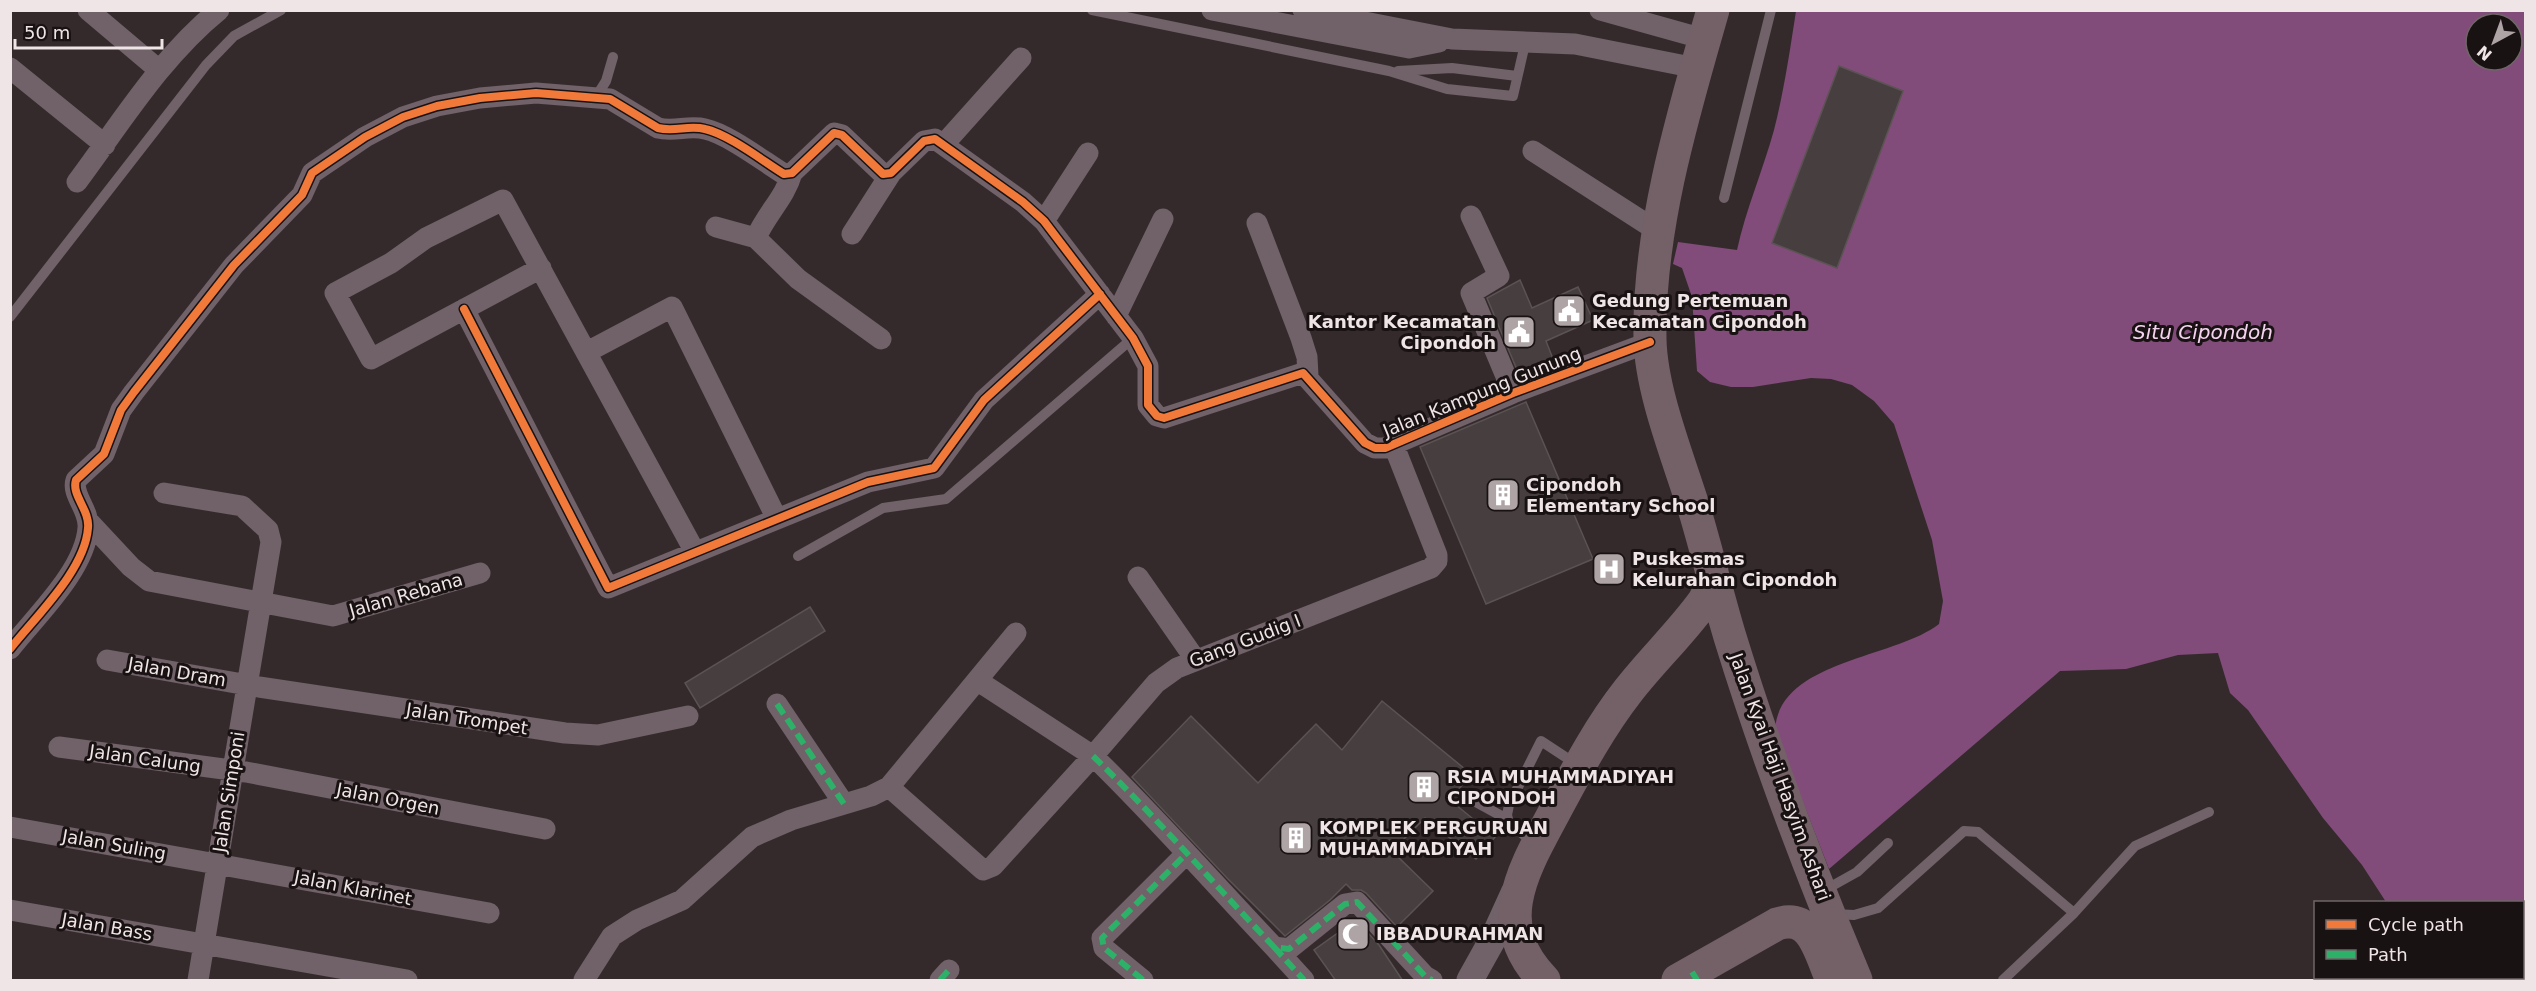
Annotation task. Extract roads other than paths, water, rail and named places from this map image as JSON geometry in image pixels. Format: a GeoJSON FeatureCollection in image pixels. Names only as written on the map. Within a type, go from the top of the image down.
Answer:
{"type":"FeatureCollection","features":[{"type":"Feature","properties":{"kind":"main road","name":"Jalan Kyai Haji Hasyim Ashari"},"geometry":{"type":"LineString","coordinates":[[1704,39],[1682,119],[1659,232],[1651,300],[1650,342],[1662,408],[1730,637],[1789,811],[1856,981]]}},
{"type":"Feature","properties":{"kind":"main road"},"geometry":{"type":"LineString","coordinates":[[1544,981],[1525,955],[1518,938],[1514,905],[1521,876],[1526,837],[1573,762],[1626,693],[1708,595],[1712,571]]}},
{"type":"Feature","properties":{"kind":"main road"},"geometry":{"type":"LineString","coordinates":[[1691,617],[1703,616],[1713,619],[1723,626],[1730,637]]}},
{"type":"Feature","properties":{"kind":"main road"},"geometry":{"type":"LineString","coordinates":[[1689,978],[1777,924],[1789,910],[1796,892],[1797,854],[1789,811]]}},
{"type":"Feature","properties":{"kind":"main road","name":"Jalan Kyai Haji Hasyim Ashari"},"geometry":{"type":"LineString","coordinates":[[1777,924],[1797,922],[1808,929],[1815,939],[1832,981]]}},
{"type":"Feature","properties":{"kind":"street"},"geometry":{"type":"LineString","coordinates":[[88,10],[159,70]]}},
{"type":"Feature","properties":{"kind":"street"},"geometry":{"type":"LineString","coordinates":[[77,182],[159,70],[195,30],[219,10]]}},
{"type":"Feature","properties":{"kind":"street"},"geometry":{"type":"LineString","coordinates":[[1212,10],[1409,48],[1452,39]]}},
{"type":"Feature","properties":{"kind":"street"},"geometry":{"type":"LineString","coordinates":[[1303,10],[1452,39],[1525,44],[1704,39]]}},
{"type":"Feature","properties":{"kind":"street"},"geometry":{"type":"LineString","coordinates":[[1600,10],[1704,39]]}},
{"type":"Feature","properties":{"kind":"street"},"geometry":{"type":"LineString","coordinates":[[944,144],[1021,57]]}},
{"type":"Feature","properties":{"kind":"street"},"geometry":{"type":"LineString","coordinates":[[10,68],[105,145]]}},
{"type":"Feature","properties":{"kind":"street"},"geometry":{"type":"LineString","coordinates":[[10,649],[48,603],[80,557],[85,545],[89,522],[86,511],[76,494],[75,480],[104,454],[122,410],[134,392],[234,265],[302,195],[317,168],[365,137],[403,117],[437,106],[536,93],[596,97],[617,103],[658,128],[667,130],[691,126],[708,129],[784,174],[792,173]]}},
{"type":"Feature","properties":{"kind":"street"},"geometry":{"type":"LineString","coordinates":[[756,238],[762,224],[788,189],[792,173],[832,134],[837,133],[879,172],[891,173]]}},
{"type":"Feature","properties":{"kind":"street"},"geometry":{"type":"LineString","coordinates":[[852,234],[891,173],[924,141],[935,139],[944,144],[1023,202],[1044,221],[1133,338],[1148,366],[1148,405],[1157,416],[1164,417],[1299,373],[1308,376],[1307,357],[1301,338],[1257,223]]}},
{"type":"Feature","properties":{"kind":"street"},"geometry":{"type":"LineString","coordinates":[[1533,152],[1659,232]]}},
{"type":"Feature","properties":{"kind":"street"},"geometry":{"type":"LineString","coordinates":[[1044,221],[1088,153]]}},
{"type":"Feature","properties":{"kind":"street"},"geometry":{"type":"LineString","coordinates":[[541,268],[371,359],[335,293],[391,263],[426,238],[503,200],[541,268],[695,552]]}},
{"type":"Feature","properties":{"kind":"street"},"geometry":{"type":"LineString","coordinates":[[1471,216],[1499,276],[1471,293],[1513,393]]}},
{"type":"Feature","properties":{"kind":"street"},"geometry":{"type":"LineString","coordinates":[[1116,316],[1163,219]]}},
{"type":"Feature","properties":{"kind":"street"},"geometry":{"type":"LineString","coordinates":[[716,227],[756,238],[798,279],[881,339]]}},
{"type":"Feature","properties":{"kind":"street"},"geometry":{"type":"LineString","coordinates":[[464,309],[608,588],[868,482],[934,468],[984,400],[1100,294]]}},
{"type":"Feature","properties":{"kind":"street"},"geometry":{"type":"LineString","coordinates":[[586,352],[672,308],[777,519]]}},
{"type":"Feature","properties":{"kind":"street","name":"Jalan Kampung Gunung"},"geometry":{"type":"LineString","coordinates":[[1308,376],[1365,443],[1379,449],[1394,446],[1513,393],[1650,342]]}},
{"type":"Feature","properties":{"kind":"street","name":"Gang Gudig I"},"geometry":{"type":"LineString","coordinates":[[889,787],[983,870],[993,867],[1156,683],[1167,674],[1195,660],[1342,604],[1435,564],[1437,555],[1394,446]]}},
{"type":"Feature","properties":{"kind":"street","name":"Jalan Simponi"},"geometry":{"type":"LineString","coordinates":[[164,493],[242,506],[260,520],[268,530],[271,542],[231,771],[198,981]]}},
{"type":"Feature","properties":{"kind":"street","name":"Jalan Rebana"},"geometry":{"type":"LineString","coordinates":[[89,522],[131,567],[150,581],[333,616],[480,573]]}},
{"type":"Feature","properties":{"kind":"street"},"geometry":{"type":"LineString","coordinates":[[1138,577],[1195,660]]}},
{"type":"Feature","properties":{"kind":"street"},"geometry":{"type":"LineString","coordinates":[[584,981],[612,936],[637,920],[682,900],[752,837],[791,820],[871,796],[889,787],[1016,633]]}},
{"type":"Feature","properties":{"kind":"street","name":"Jalan Dram"},"geometry":{"type":"LineString","coordinates":[[107,660],[247,685]]}},
{"type":"Feature","properties":{"kind":"street"},"geometry":{"type":"LineString","coordinates":[[978,681],[1093,756],[1146,808],[1304,981]]}},
{"type":"Feature","properties":{"kind":"street","name":"Jalan Trompet"},"geometry":{"type":"LineString","coordinates":[[247,685],[565,733],[598,735],[688,716]]}},
{"type":"Feature","properties":{"kind":"street"},"geometry":{"type":"LineString","coordinates":[[777,704],[844,804]]}},
{"type":"Feature","properties":{"kind":"street","name":"Jalan Calung"},"geometry":{"type":"LineString","coordinates":[[59,747],[231,771]]}},
{"type":"Feature","properties":{"kind":"street","name":"Jalan Orgen"},"geometry":{"type":"LineString","coordinates":[[231,771],[545,829]]}},
{"type":"Feature","properties":{"kind":"street","name":"Jalan Suling"},"geometry":{"type":"LineString","coordinates":[[10,827],[217,863]]}},
{"type":"Feature","properties":{"kind":"street"},"geometry":{"type":"LineString","coordinates":[[1143,981],[1104,948],[1102,938],[1186,854]]}},
{"type":"Feature","properties":{"kind":"street","name":"Jalan Klarinet"},"geometry":{"type":"LineString","coordinates":[[217,863],[489,913]]}},
{"type":"Feature","properties":{"kind":"street"},"geometry":{"type":"LineString","coordinates":[[1470,981],[1504,916],[1521,876]]}},
{"type":"Feature","properties":{"kind":"street"},"geometry":{"type":"LineString","coordinates":[[1274,947],[1289,949],[1345,904],[1357,902],[1432,981]]}},
{"type":"Feature","properties":{"kind":"street","name":"Jalan Bass"},"geometry":{"type":"LineString","coordinates":[[10,910],[407,981]]}},
{"type":"Feature","properties":{"kind":"lane"},"geometry":{"type":"LineString","coordinates":[[10,317],[206,65],[234,36],[281,10]]}},
{"type":"Feature","properties":{"kind":"lane"},"geometry":{"type":"LineString","coordinates":[[1092,10],[1389,71],[1447,89],[1513,96],[1525,44]]}},
{"type":"Feature","properties":{"kind":"lane"},"geometry":{"type":"LineString","coordinates":[[1724,198],[1771,10]]}},
{"type":"Feature","properties":{"kind":"lane"},"geometry":{"type":"LineString","coordinates":[[596,97],[606,81],[613,57]]}},
{"type":"Feature","properties":{"kind":"lane"},"geometry":{"type":"LineString","coordinates":[[1389,71],[1452,68],[1517,76]]}},
{"type":"Feature","properties":{"kind":"lane"},"geometry":{"type":"LineString","coordinates":[[798,556],[883,508],[946,499],[1133,338]]}},
{"type":"Feature","properties":{"kind":"lane"},"geometry":{"type":"LineString","coordinates":[[1507,819],[1509,805],[1541,741],[1573,762]]}},
{"type":"Feature","properties":{"kind":"lane"},"geometry":{"type":"LineString","coordinates":[[1465,796],[1507,819],[1526,837]]}},
{"type":"Feature","properties":{"kind":"lane"},"geometry":{"type":"LineString","coordinates":[[2003,981],[2074,913],[2134,846],[2208,812]]}},
{"type":"Feature","properties":{"kind":"lane"},"geometry":{"type":"LineString","coordinates":[[1888,843],[1824,903],[1854,915],[1878,908],[1964,831],[1978,832],[2074,913]]}},
{"type":"Feature","properties":{"kind":"water","name":"Situ Cipondoh"},"geometry":{"type":"Polygon","coordinates":[[[1796,11],[2525,11],[2525,980],[2379,979],[2524,979],[2524,901],[2385,901],[2362,865],[2323,818],[2248,710],[2230,693],[2218,653],[2178,655],[2126,669],[2060,671],[1829,869],[1775,730],[1781,707],[1796,689],[1817,675],[1919,636],[1939,624],[1943,601],[1932,540],[1894,424],[1874,401],[1852,385],[1831,379],[1811,378],[1753,387],[1731,387],[1710,382],[1697,371],[1692,297],[1682,268],[1673,264],[1678,242],[1737,250],[1774,130],[1796,11]]]}},
{"type":"Feature","properties":{"kind":"place","name":"Gedung Pertemuan Kecamatan Cipondoh"},"geometry":{"type":"Point","coordinates":[1569,311]}},
{"type":"Feature","properties":{"kind":"place","name":"Kantor Kecamatan Cipondoh"},"geometry":{"type":"Point","coordinates":[1519,332]}},
{"type":"Feature","properties":{"kind":"place","name":"Cipondoh Elementary School"},"geometry":{"type":"Point","coordinates":[1503,495]}},
{"type":"Feature","properties":{"kind":"place","name":"Puskesmas Kelurahan Cipondoh"},"geometry":{"type":"Point","coordinates":[1609,569]}},
{"type":"Feature","properties":{"kind":"place","name":"RSIA MUHAMMADIYAH CIPONDOH"},"geometry":{"type":"Point","coordinates":[1424,787]}},
{"type":"Feature","properties":{"kind":"place","name":"KOMPLEK PERGURUAN MUHAMMADIYAH"},"geometry":{"type":"Point","coordinates":[1296,838]}},
{"type":"Feature","properties":{"kind":"place","name":"IBBADURAHMAN"},"geometry":{"type":"Point","coordinates":[1353,934]}}]}
